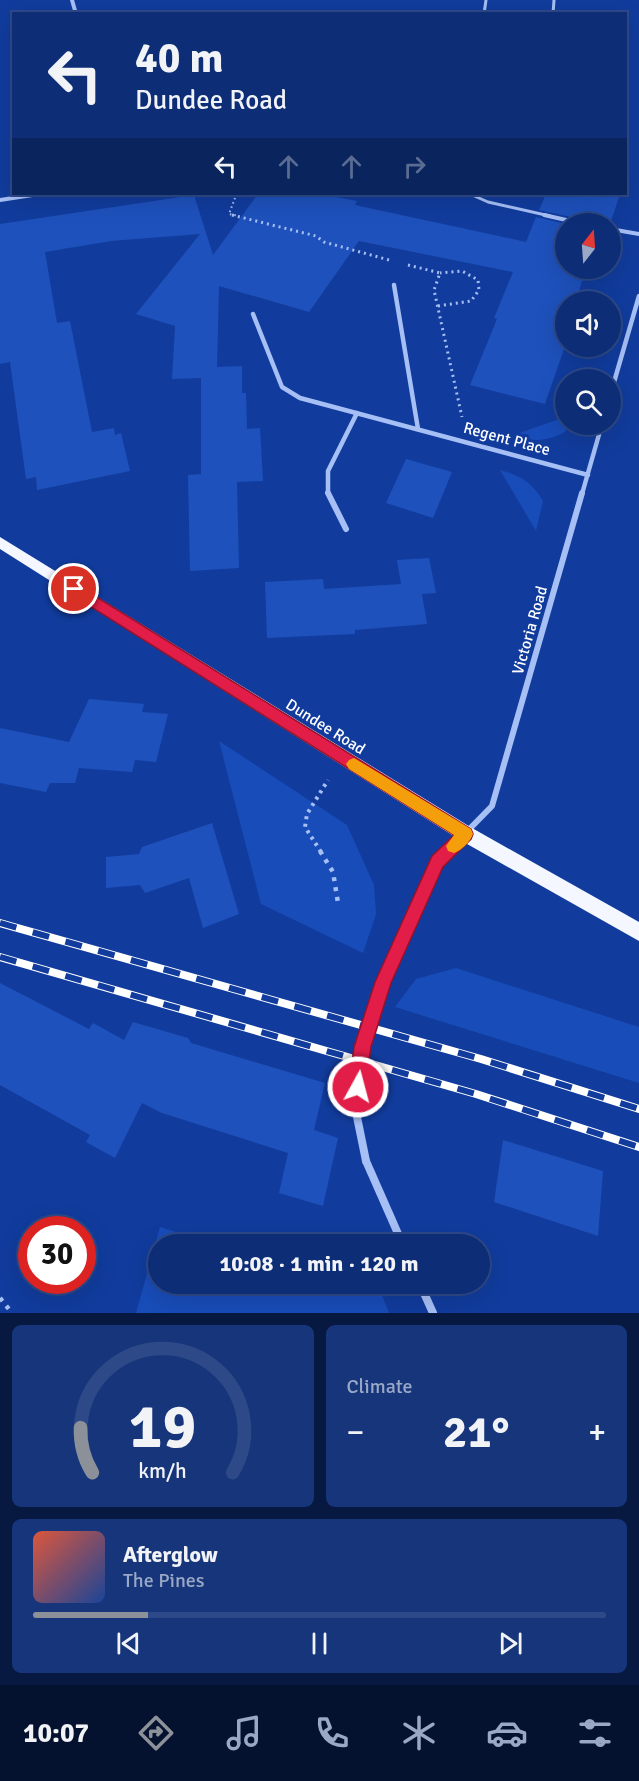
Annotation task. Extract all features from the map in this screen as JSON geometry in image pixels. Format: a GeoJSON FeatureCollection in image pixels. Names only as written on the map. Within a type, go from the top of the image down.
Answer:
{"type":"FeatureCollection","features":[{"type":"Feature","properties":{"kind":"main road","name":"Dundee Road"},"geometry":{"type":"LineString","coordinates":[[0,542],[466,834],[639,932]]}},
{"type":"Feature","properties":{"kind":"street"},"geometry":{"type":"LineString","coordinates":[[0,200],[32,195]]}},
{"type":"Feature","properties":{"kind":"street"},"geometry":{"type":"LineString","coordinates":[[393,285],[418,429]]}},
{"type":"Feature","properties":{"kind":"street"},"geometry":{"type":"LineString","coordinates":[[618,369],[639,296]]}},
{"type":"Feature","properties":{"kind":"street","name":"Regent Place"},"geometry":{"type":"LineString","coordinates":[[253,314],[282,387],[300,398],[588,475]]}},
{"type":"Feature","properties":{"kind":"street"},"geometry":{"type":"LineString","coordinates":[[346,529],[328,495],[328,471],[357,413]]}},
{"type":"Feature","properties":{"kind":"street","name":"Victoria Road"},"geometry":{"type":"LineString","coordinates":[[398,1234],[366,1161],[355,1107],[363,1047],[383,982],[437,861],[492,806],[600,435]]}},
{"type":"Feature","properties":{"kind":"street"},"geometry":{"type":"LineString","coordinates":[[424,1294],[433,1313]]}},
{"type":"Feature","properties":{"kind":"lane"},"geometry":{"type":"LineString","coordinates":[[472,195],[488,202],[555,217]]}},
{"type":"Feature","properties":{"kind":"lane"},"geometry":{"type":"LineString","coordinates":[[621,231],[639,234]]}},
{"type":"Feature","properties":{"kind":"path"},"geometry":{"type":"LineString","coordinates":[[438,306],[471,301],[479,290],[478,280],[462,272],[440,273]]}},
{"type":"Feature","properties":{"kind":"path"},"geometry":{"type":"LineString","coordinates":[[338,903],[333,872],[305,827],[307,814],[342,757]]}},
{"type":"Feature","properties":{"kind":"path"},"geometry":{"type":"LineString","coordinates":[[0,1298],[12,1313]]}},
{"type":"Feature","properties":{"kind":"shaded area"},"geometry":{"type":"Polygon","coordinates":[[[555,421],[555,435],[558,435],[532,440],[511,436],[555,421]]]}},
{"type":"Feature","properties":{"kind":"shaded area"},"geometry":{"type":"Polygon","coordinates":[[[500,470],[525,481],[535,489],[543,501],[536,531],[500,470]]]}},
{"type":"Feature","properties":{"kind":"shaded area"},"geometry":{"type":"Polygon","coordinates":[[[219,741],[347,825],[374,885],[376,914],[363,953],[261,904],[219,741]]]}},
{"type":"Feature","properties":{"kind":"shaded area"},"geometry":{"type":"Polygon","coordinates":[[[456,968],[639,1027],[639,1083],[395,1007],[416,979],[456,968]]]}},
{"type":"Feature","properties":{"kind":"shaded area"},"geometry":{"type":"Polygon","coordinates":[[[160,1227],[183,1234],[158,1234],[160,1227]]]}},
{"type":"Feature","properties":{"kind":"shaded area"},"geometry":{"type":"Polygon","coordinates":[[[148,1270],[148,1294],[379,1294],[382,1295],[389,1313],[136,1313],[148,1270]]]}},
{"type":"Feature","properties":{"kind":"building"},"geometry":{"type":"Polygon","coordinates":[[[194,195],[213,255],[257,195],[326,195],[357,201],[355,205],[526,242],[536,217],[555,221],[555,279],[591,279],[582,281],[579,291],[555,291],[555,357],[561,357],[557,369],[555,369],[545,404],[470,385],[513,272],[359,241],[309,312],[219,286],[217,367],[242,366],[242,393],[246,393],[247,429],[260,428],[263,481],[237,482],[239,568],[190,571],[188,475],[201,474],[201,378],[172,379],[175,326],[136,314],[200,234],[111,241],[45,252],[57,323],[70,321],[92,432],[114,428],[115,435],[121,433],[130,471],[37,490],[36,477],[26,479],[10,362],[0,364],[0,224],[194,195]]]}},
{"type":"Feature","properties":{"kind":"building"},"geometry":{"type":"Polygon","coordinates":[[[546,195],[620,195],[614,213],[555,213],[539,210],[546,195]]]}},
{"type":"Feature","properties":{"kind":"building"},"geometry":{"type":"Polygon","coordinates":[[[406,459],[452,472],[433,518],[386,503],[406,459]]]}},
{"type":"Feature","properties":{"kind":"building"},"geometry":{"type":"Polygon","coordinates":[[[429,558],[436,593],[422,594],[427,624],[355,630],[355,634],[267,638],[265,582],[323,579],[324,589],[401,584],[397,560],[429,558]]]}},
{"type":"Feature","properties":{"kind":"building"},"geometry":{"type":"Polygon","coordinates":[[[89,699],[144,704],[142,712],[168,714],[156,762],[135,760],[132,772],[79,768],[75,783],[50,783],[46,792],[0,783],[0,728],[69,742],[89,699]]]}},
{"type":"Feature","properties":{"kind":"building"},"geometry":{"type":"Polygon","coordinates":[[[212,823],[239,914],[203,928],[189,878],[145,893],[140,885],[106,888],[106,857],[139,854],[142,847],[212,823]]]}},
{"type":"Feature","properties":{"kind":"building"},"geometry":{"type":"Polygon","coordinates":[[[0,983],[89,1029],[93,1023],[124,1040],[133,1022],[188,1038],[191,1043],[325,1083],[314,1130],[338,1138],[323,1206],[279,1193],[288,1153],[162,1113],[142,1103],[115,1158],[86,1142],[90,1135],[0,1085],[0,983]]]}},
{"type":"Feature","properties":{"kind":"building"},"geometry":{"type":"Polygon","coordinates":[[[503,1140],[603,1171],[598,1236],[494,1202],[503,1140]]]}},
{"type":"Feature","properties":{"kind":"railway"},"geometry":{"type":"LineString","coordinates":[[0,923],[481,1059],[639,1109]]}},
{"type":"Feature","properties":{"kind":"railway"},"geometry":{"type":"LineString","coordinates":[[0,957],[476,1094],[639,1147]]}},
{"type":"Feature","properties":{"kind":"slow traffic"},"geometry":{"type":"LineString","coordinates":[[354,764],[466,834],[454,846]]}},
{"type":"Feature","properties":{"kind":"route"},"geometry":{"type":"LineString","coordinates":[[74,589],[466,834],[437,861],[383,982],[363,1047],[358,1087]]}}]}
